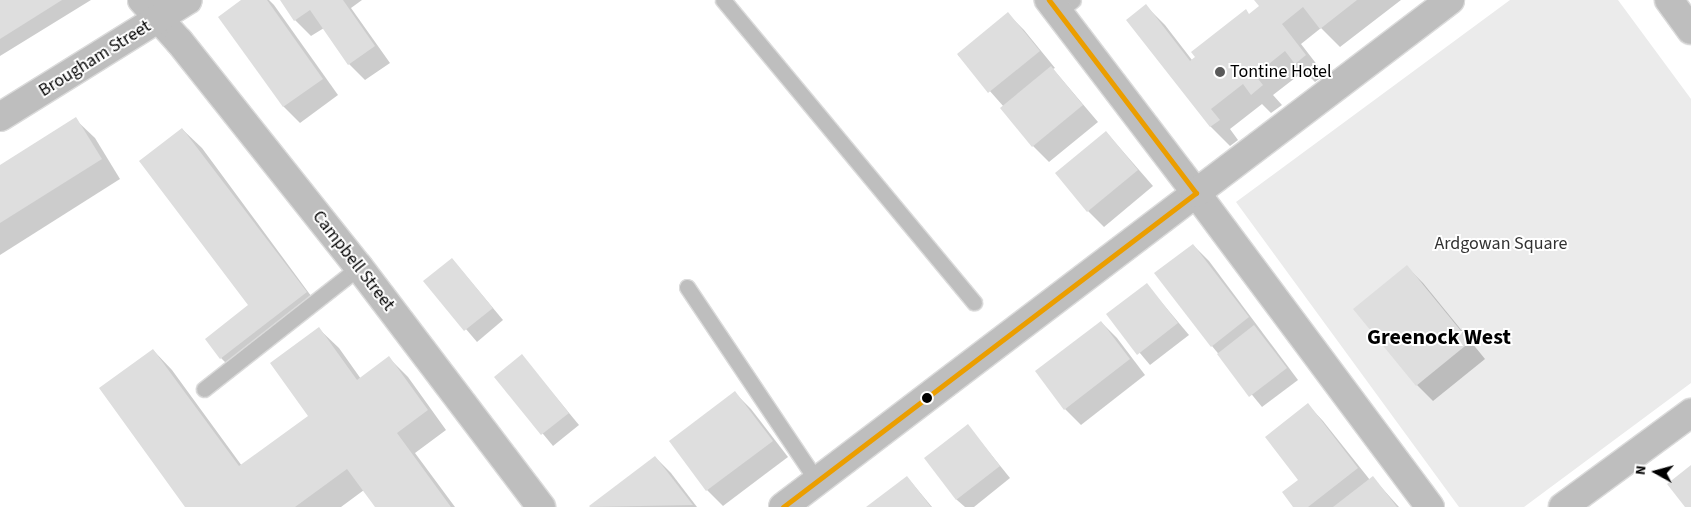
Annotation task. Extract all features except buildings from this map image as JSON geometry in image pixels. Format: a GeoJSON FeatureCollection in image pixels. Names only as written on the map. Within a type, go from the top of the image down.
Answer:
{"type":"FeatureCollection","features":[{"type":"Feature","properties":{"kind":"street","name":"Brougham Street"},"geometry":{"type":"LineString","coordinates":[[0,117],[151,10],[188,0]]}},
{"type":"Feature","properties":{"kind":"street"},"geometry":{"type":"LineString","coordinates":[[783,507],[1450,0]]}},
{"type":"Feature","properties":{"kind":"street"},"geometry":{"type":"LineString","coordinates":[[1669,0],[1691,30]]}},
{"type":"Feature","properties":{"kind":"street"},"geometry":{"type":"LineString","coordinates":[[1060,4],[1196,193],[1430,507]]}},
{"type":"Feature","properties":{"kind":"street","name":"Campbell Street"},"geometry":{"type":"LineString","coordinates":[[151,10],[179,41],[359,267],[542,507]]}},
{"type":"Feature","properties":{"kind":"street"},"geometry":{"type":"LineString","coordinates":[[1562,507],[1691,413]]}},
{"type":"Feature","properties":{"kind":"lane"},"geometry":{"type":"LineString","coordinates":[[723,0],[974,302]]}},
{"type":"Feature","properties":{"kind":"lane"},"geometry":{"type":"LineString","coordinates":[[204,389],[359,267]]}},
{"type":"Feature","properties":{"kind":"lane"},"geometry":{"type":"LineString","coordinates":[[687,287],[817,481]]}},
{"type":"Feature","properties":{"kind":"green space","name":"Ardgowan Square"},"geometry":{"type":"Polygon","coordinates":[[[1510,0],[1618,0],[1691,99],[1691,383],[1524,507],[1459,507],[1236,202],[1510,0]]]}},
{"type":"Feature","properties":{"kind":"transit line"},"geometry":{"type":"LineString","coordinates":[[783,507],[1196,193],[1049,0]]}},
{"type":"Feature","properties":{"kind":"place","name":"Tontine Hotel"},"geometry":{"type":"Point","coordinates":[1220,72]}},
{"type":"Feature","properties":{"kind":"district","name":"Greenock West"},"geometry":{"type":"Point","coordinates":[1439,338]}}]}
